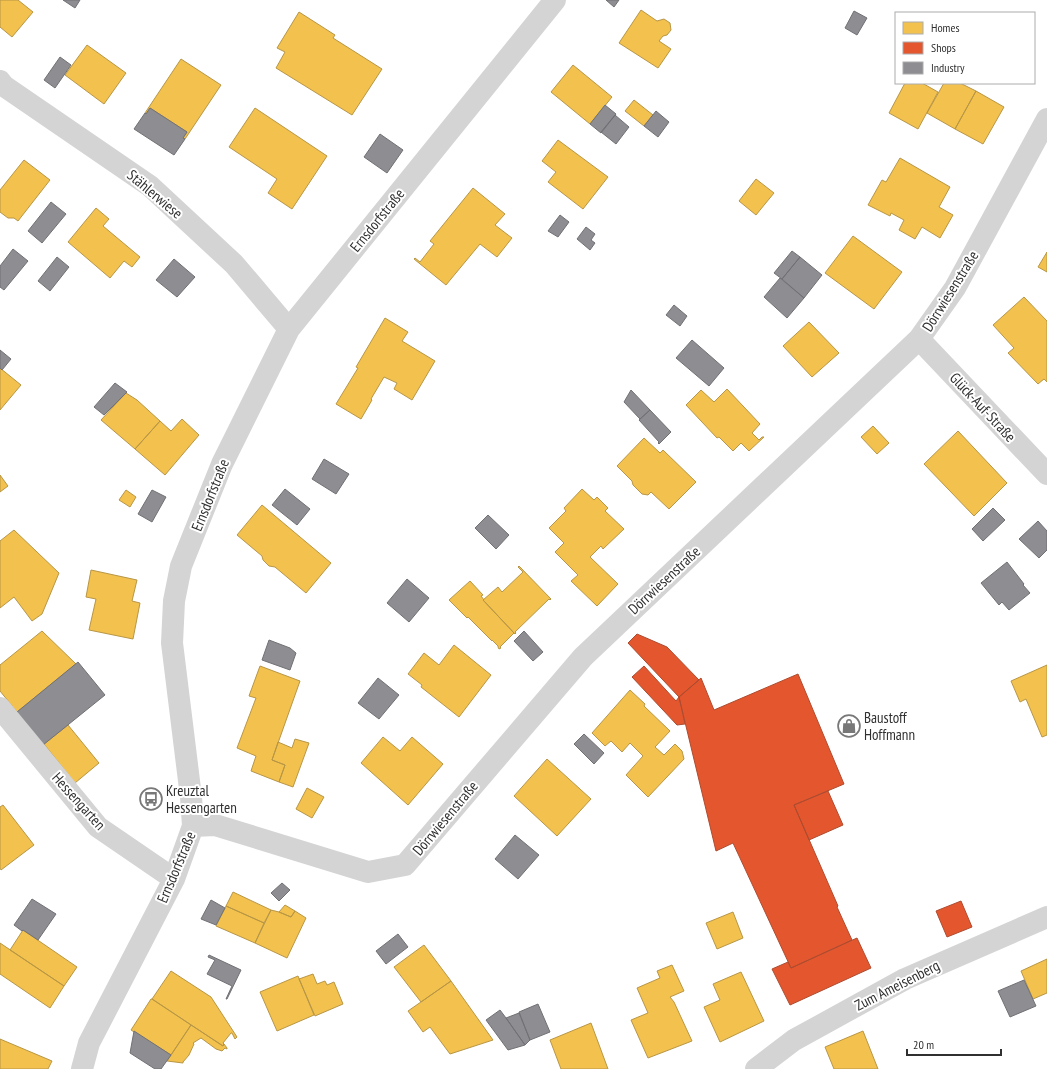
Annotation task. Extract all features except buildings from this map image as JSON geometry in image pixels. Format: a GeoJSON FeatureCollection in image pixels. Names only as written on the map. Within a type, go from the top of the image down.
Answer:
{"type":"FeatureCollection","features":[{"type":"Feature","properties":{"kind":"street","name":"Ernsdorfstraße"},"geometry":{"type":"LineString","coordinates":[[82,1069],[89,1043],[174,879],[193,826],[191,797],[172,643],[174,601],[181,566],[222,464],[289,329],[555,0]]}},
{"type":"Feature","properties":{"kind":"street","name":"Stählerwiese"},"geometry":{"type":"LineString","coordinates":[[0,81],[4,86],[150,186],[234,264],[289,329]]}},
{"type":"Feature","properties":{"kind":"street","name":"Dörrwiesenstraße"},"geometry":{"type":"LineString","coordinates":[[193,826],[215,825],[368,872],[405,865],[583,657],[919,339],[956,288],[1047,119]]}},
{"type":"Feature","properties":{"kind":"street","name":"Glück-Auf-Straße"},"geometry":{"type":"LineString","coordinates":[[919,339],[1047,474]]}},
{"type":"Feature","properties":{"kind":"street","name":"Hessengarten"},"geometry":{"type":"LineString","coordinates":[[0,708],[98,827],[174,879]]}},
{"type":"Feature","properties":{"kind":"street","name":"Zum Ameisenberg"},"geometry":{"type":"LineString","coordinates":[[756,1069],[794,1040],[905,979],[1047,917]]}},
{"type":"Feature","properties":{"kind":"place","name":"Baustoff Hoffmann"},"geometry":{"type":"Point","coordinates":[849,726]}},
{"type":"Feature","properties":{"kind":"place","name":"Kreuztal Hessengarten"},"geometry":{"type":"Point","coordinates":[151,799]}}]}
